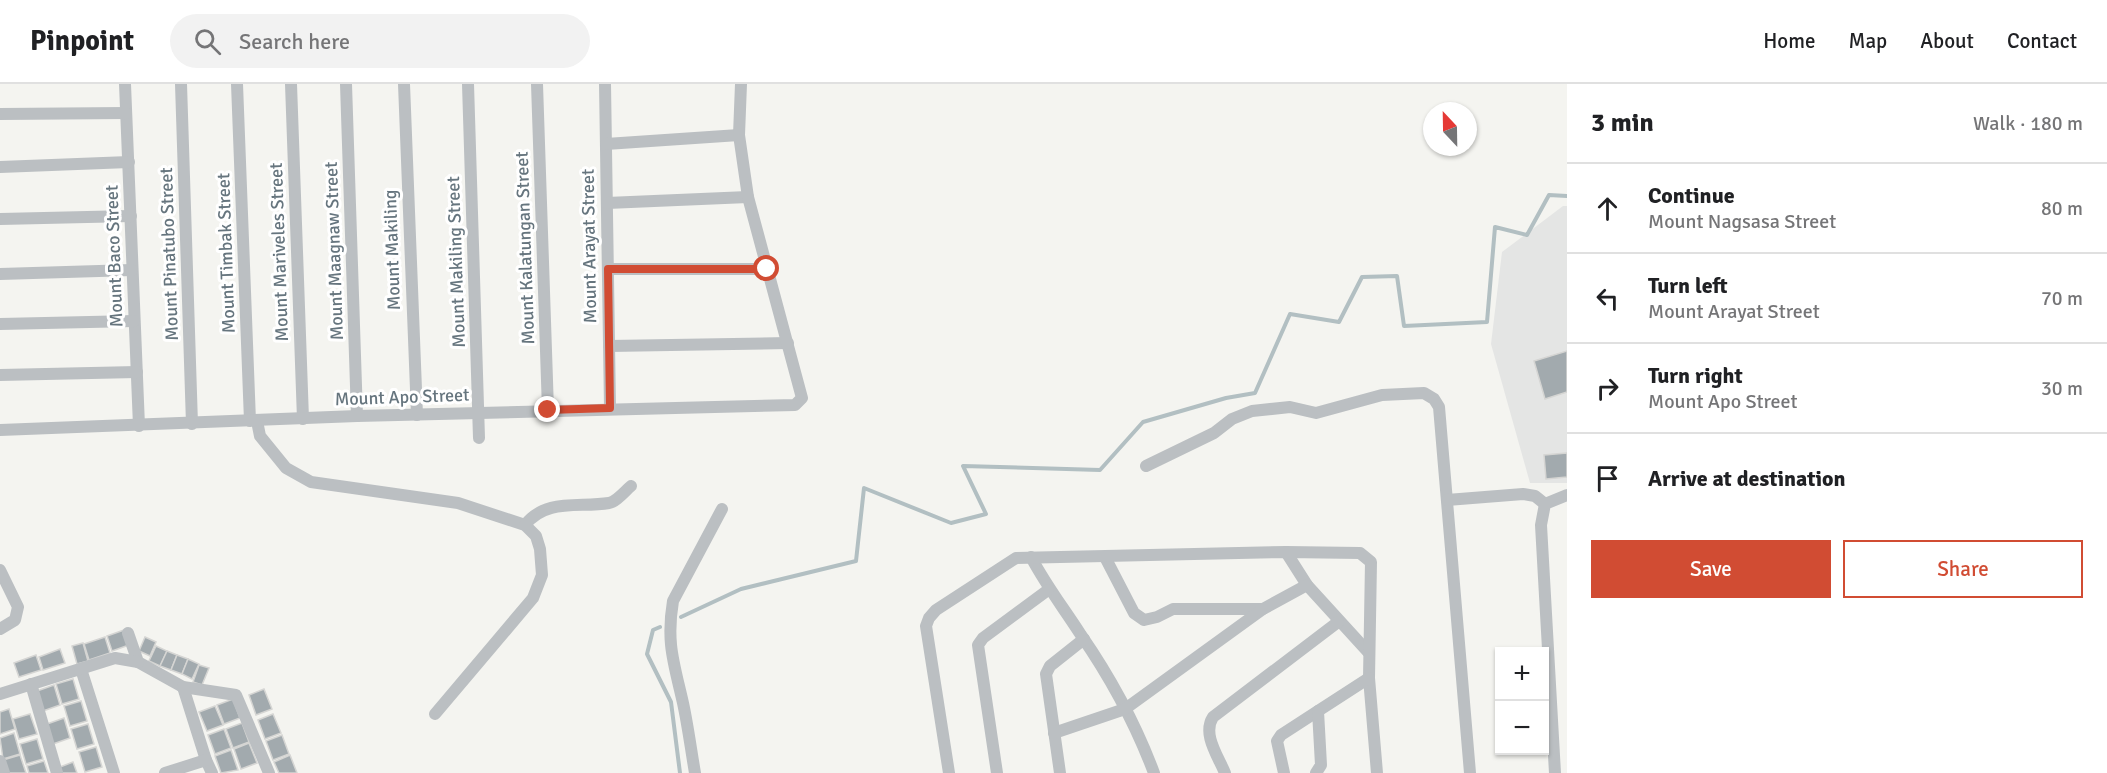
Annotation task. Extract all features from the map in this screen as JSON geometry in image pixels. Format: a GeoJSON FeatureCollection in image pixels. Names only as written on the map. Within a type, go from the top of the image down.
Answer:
{"type":"FeatureCollection","features":[{"type":"Feature","properties":{"kind":"street","name":"Mount Baco Street"},"geometry":{"type":"LineString","coordinates":[[125,84],[139,426]]}},
{"type":"Feature","properties":{"kind":"street","name":"Mount Pinatubo Street"},"geometry":{"type":"LineString","coordinates":[[181,84],[192,424]]}},
{"type":"Feature","properties":{"kind":"street","name":"Mount Timbak Street"},"geometry":{"type":"LineString","coordinates":[[237,84],[253,421]]}},
{"type":"Feature","properties":{"kind":"street","name":"Mount Mariveles Street"},"geometry":{"type":"LineString","coordinates":[[291,84],[303,419]]}},
{"type":"Feature","properties":{"kind":"street","name":"Mount Maagnaw Street"},"geometry":{"type":"LineString","coordinates":[[346,84],[357,416]]}},
{"type":"Feature","properties":{"kind":"street","name":"Mount Makiling"},"geometry":{"type":"LineString","coordinates":[[404,84],[417,415]]}},
{"type":"Feature","properties":{"kind":"street","name":"Mount Makiling Street"},"geometry":{"type":"LineString","coordinates":[[468,84],[479,438]]}},
{"type":"Feature","properties":{"kind":"street","name":"Mount Kalatungan Street"},"geometry":{"type":"LineString","coordinates":[[537,84],[548,410]]}},
{"type":"Feature","properties":{"kind":"street","name":"Mount Arayat Street"},"geometry":{"type":"LineString","coordinates":[[605,84],[610,408]]}},
{"type":"Feature","properties":{"kind":"street"},"geometry":{"type":"LineString","coordinates":[[609,345],[788,343],[748,197],[739,135],[741,84]]}},
{"type":"Feature","properties":{"kind":"street"},"geometry":{"type":"LineString","coordinates":[[0,114],[126,113]]}},
{"type":"Feature","properties":{"kind":"street"},"geometry":{"type":"LineString","coordinates":[[606,144],[739,135]]}},
{"type":"Feature","properties":{"kind":"street"},"geometry":{"type":"LineString","coordinates":[[0,167],[129,162]]}},
{"type":"Feature","properties":{"kind":"street"},"geometry":{"type":"LineString","coordinates":[[607,203],[748,197]]}},
{"type":"Feature","properties":{"kind":"street"},"geometry":{"type":"LineString","coordinates":[[0,219],[131,216]]}},
{"type":"Feature","properties":{"kind":"street"},"geometry":{"type":"LineString","coordinates":[[608,269],[767,269]]}},
{"type":"Feature","properties":{"kind":"street"},"geometry":{"type":"LineString","coordinates":[[0,274],[132,270]]}},
{"type":"Feature","properties":{"kind":"street"},"geometry":{"type":"LineString","coordinates":[[0,324],[134,321]]}},
{"type":"Feature","properties":{"kind":"street","name":"Mount Apo Street"},"geometry":{"type":"LineString","coordinates":[[0,430],[479,412],[795,405],[802,398],[788,343]]}},
{"type":"Feature","properties":{"kind":"street"},"geometry":{"type":"LineString","coordinates":[[0,375],[137,372]]}},
{"type":"Feature","properties":{"kind":"street"},"geometry":{"type":"LineString","coordinates":[[1146,466],[1214,433],[1232,419],[1252,411],[1290,407],[1316,413],[1382,395],[1424,393],[1434,399],[1438,407],[1447,500],[1470,773]]}},
{"type":"Feature","properties":{"kind":"street"},"geometry":{"type":"LineString","coordinates":[[253,421],[260,436],[286,468],[311,482],[458,502],[525,525],[536,536],[540,549],[542,575],[533,598],[435,714]]}},
{"type":"Feature","properties":{"kind":"street"},"geometry":{"type":"LineString","coordinates":[[525,525],[533,516],[549,508],[570,504],[611,503],[631,486]]}},
{"type":"Feature","properties":{"kind":"street"},"geometry":{"type":"LineString","coordinates":[[1447,500],[1523,494],[1534,496],[1545,504]]}},
{"type":"Feature","properties":{"kind":"street"},"geometry":{"type":"LineString","coordinates":[[1545,504],[1567,495]]}},
{"type":"Feature","properties":{"kind":"street"},"geometry":{"type":"LineString","coordinates":[[1545,504],[1541,525],[1555,773]]}},
{"type":"Feature","properties":{"kind":"street"},"geometry":{"type":"LineString","coordinates":[[695,773],[683,703],[670,654],[671,615],[673,601],[722,509]]}},
{"type":"Feature","properties":{"kind":"street"},"geometry":{"type":"LineString","coordinates":[[1287,552],[1307,585],[1338,622],[1369,652]]}},
{"type":"Feature","properties":{"kind":"street"},"geometry":{"type":"LineString","coordinates":[[949,773],[926,626],[928,618],[962,591],[1016,558],[1287,552],[1360,553],[1370,558],[1369,678],[1377,773]]}},
{"type":"Feature","properties":{"kind":"street"},"geometry":{"type":"LineString","coordinates":[[1031,557],[1048,590],[1084,639],[1125,710],[1154,773]]}},
{"type":"Feature","properties":{"kind":"street"},"geometry":{"type":"LineString","coordinates":[[1105,557],[1134,613],[1144,620],[1157,618],[1173,609],[1263,609]]}},
{"type":"Feature","properties":{"kind":"street"},"geometry":{"type":"LineString","coordinates":[[0,570],[18,607],[15,620],[8,627],[0,629]]}},
{"type":"Feature","properties":{"kind":"street"},"geometry":{"type":"LineString","coordinates":[[1054,733],[1125,710],[1263,609],[1307,585]]}},
{"type":"Feature","properties":{"kind":"street"},"geometry":{"type":"LineString","coordinates":[[997,773],[983,693],[978,645],[983,638],[1048,590]]}},
{"type":"Feature","properties":{"kind":"street"},"geometry":{"type":"LineString","coordinates":[[1225,773],[1208,733],[1208,725],[1213,717],[1338,622]]}},
{"type":"Feature","properties":{"kind":"street"},"geometry":{"type":"LineString","coordinates":[[128,633],[138,662]]}},
{"type":"Feature","properties":{"kind":"street"},"geometry":{"type":"LineString","coordinates":[[1060,773],[1046,674],[1050,666],[1084,639]]}},
{"type":"Feature","properties":{"kind":"street"},"geometry":{"type":"LineString","coordinates":[[0,694],[115,658],[138,662],[183,687],[232,693],[239,698],[268,773]]}},
{"type":"Feature","properties":{"kind":"street"},"geometry":{"type":"LineString","coordinates":[[81,669],[114,773]]}},
{"type":"Feature","properties":{"kind":"street"},"geometry":{"type":"LineString","coordinates":[[1284,773],[1277,741],[1281,735],[1369,678]]}},
{"type":"Feature","properties":{"kind":"street"},"geometry":{"type":"LineString","coordinates":[[31,684],[57,773]]}},
{"type":"Feature","properties":{"kind":"street"},"geometry":{"type":"LineString","coordinates":[[183,687],[212,773]]}},
{"type":"Feature","properties":{"kind":"street"},"geometry":{"type":"LineString","coordinates":[[1316,773],[1321,765],[1318,711]]}},
{"type":"Feature","properties":{"kind":"street"},"geometry":{"type":"LineString","coordinates":[[165,773],[206,760]]}},
{"type":"Feature","properties":{"kind":"street"},"geometry":{"type":"LineString","coordinates":[[0,761],[3,773]]}},
{"type":"Feature","properties":{"kind":"shaded area"},"geometry":{"type":"Polygon","coordinates":[[[1563,206],[1567,206],[1567,483],[1530,483],[1491,344],[1502,252],[1563,206]]]}},
{"type":"Feature","properties":{"kind":"building"},"geometry":{"type":"Polygon","coordinates":[[[1567,351],[1567,392],[1545,399],[1534,361],[1567,351]]]}},
{"type":"Feature","properties":{"kind":"building"},"geometry":{"type":"Polygon","coordinates":[[[1567,453],[1567,477],[1546,479],[1544,455],[1567,453]]]}},
{"type":"Feature","properties":{"kind":"building"},"geometry":{"type":"Polygon","coordinates":[[[124,630],[129,645],[112,651],[107,636],[124,630]]]}},
{"type":"Feature","properties":{"kind":"building"},"geometry":{"type":"Polygon","coordinates":[[[105,637],[110,653],[89,660],[84,644],[105,637]]]}},
{"type":"Feature","properties":{"kind":"building"},"geometry":{"type":"Polygon","coordinates":[[[145,637],[156,642],[150,656],[139,651],[145,637]]]}},
{"type":"Feature","properties":{"kind":"building"},"geometry":{"type":"Polygon","coordinates":[[[83,643],[88,661],[77,664],[72,646],[83,643]]]}},
{"type":"Feature","properties":{"kind":"building"},"geometry":{"type":"Polygon","coordinates":[[[156,646],[167,651],[160,666],[149,661],[156,646]]]}},
{"type":"Feature","properties":{"kind":"building"},"geometry":{"type":"Polygon","coordinates":[[[60,649],[65,663],[43,670],[39,657],[60,649]]]}},
{"type":"Feature","properties":{"kind":"building"},"geometry":{"type":"Polygon","coordinates":[[[167,651],[177,655],[171,670],[160,666],[167,651]]]}},
{"type":"Feature","properties":{"kind":"building"},"geometry":{"type":"Polygon","coordinates":[[[36,655],[41,670],[19,677],[14,663],[36,655]]]}},
{"type":"Feature","properties":{"kind":"building"},"geometry":{"type":"Polygon","coordinates":[[[177,655],[188,659],[182,674],[171,670],[177,655]]]}},
{"type":"Feature","properties":{"kind":"building"},"geometry":{"type":"Polygon","coordinates":[[[188,659],[199,664],[192,679],[182,674],[188,659]]]}},
{"type":"Feature","properties":{"kind":"building"},"geometry":{"type":"Polygon","coordinates":[[[199,665],[209,668],[202,685],[193,682],[199,665]]]}},
{"type":"Feature","properties":{"kind":"building"},"geometry":{"type":"Polygon","coordinates":[[[73,679],[79,699],[62,704],[56,684],[73,679]]]}},
{"type":"Feature","properties":{"kind":"building"},"geometry":{"type":"Polygon","coordinates":[[[54,685],[60,705],[43,711],[37,691],[54,685]]]}},
{"type":"Feature","properties":{"kind":"building"},"geometry":{"type":"Polygon","coordinates":[[[264,689],[272,709],[256,715],[249,695],[264,689]]]}},
{"type":"Feature","properties":{"kind":"building"},"geometry":{"type":"Polygon","coordinates":[[[233,699],[240,718],[224,724],[217,705],[233,699]]]}},
{"type":"Feature","properties":{"kind":"building"},"geometry":{"type":"Polygon","coordinates":[[[81,701],[87,721],[70,726],[64,706],[81,701]]]}},
{"type":"Feature","properties":{"kind":"building"},"geometry":{"type":"Polygon","coordinates":[[[215,706],[223,725],[207,731],[199,712],[215,706]]]}},
{"type":"Feature","properties":{"kind":"building"},"geometry":{"type":"Polygon","coordinates":[[[9,709],[15,729],[0,734],[0,712],[9,709]]]}},
{"type":"Feature","properties":{"kind":"building"},"geometry":{"type":"Polygon","coordinates":[[[30,714],[37,734],[19,739],[13,719],[30,714]]]}},
{"type":"Feature","properties":{"kind":"building"},"geometry":{"type":"Polygon","coordinates":[[[273,714],[281,733],[265,739],[258,720],[273,714]]]}},
{"type":"Feature","properties":{"kind":"building"},"geometry":{"type":"Polygon","coordinates":[[[64,718],[70,738],[53,744],[47,724],[64,718]]]}},
{"type":"Feature","properties":{"kind":"building"},"geometry":{"type":"Polygon","coordinates":[[[242,723],[249,742],[233,748],[226,729],[242,723]]]}},
{"type":"Feature","properties":{"kind":"building"},"geometry":{"type":"Polygon","coordinates":[[[88,724],[94,744],[77,749],[71,729],[88,724]]]}},
{"type":"Feature","properties":{"kind":"building"},"geometry":{"type":"Polygon","coordinates":[[[224,729],[231,748],[215,754],[208,735],[224,729]]]}},
{"type":"Feature","properties":{"kind":"building"},"geometry":{"type":"Polygon","coordinates":[[[14,733],[20,754],[3,759],[0,738],[14,733]]]}},
{"type":"Feature","properties":{"kind":"building"},"geometry":{"type":"Polygon","coordinates":[[[282,735],[289,754],[273,760],[266,741],[282,735]]]}},
{"type":"Feature","properties":{"kind":"building"},"geometry":{"type":"Polygon","coordinates":[[[37,739],[43,759],[26,764],[20,744],[37,739]]]}},
{"type":"Feature","properties":{"kind":"building"},"geometry":{"type":"Polygon","coordinates":[[[249,743],[257,763],[241,769],[234,749],[249,743]]]}},
{"type":"Feature","properties":{"kind":"building"},"geometry":{"type":"Polygon","coordinates":[[[96,747],[102,767],[85,772],[79,752],[96,747]]]}},
{"type":"Feature","properties":{"kind":"building"},"geometry":{"type":"Polygon","coordinates":[[[231,750],[238,770],[221,773],[215,756],[231,750]]]}},
{"type":"Feature","properties":{"kind":"building"},"geometry":{"type":"Polygon","coordinates":[[[20,755],[26,773],[7,773],[3,760],[20,755]]]}},
{"type":"Feature","properties":{"kind":"building"},"geometry":{"type":"Polygon","coordinates":[[[290,755],[297,773],[279,773],[274,762],[290,755]]]}},
{"type":"Feature","properties":{"kind":"building"},"geometry":{"type":"Polygon","coordinates":[[[44,761],[48,773],[29,773],[27,766],[44,761]]]}},
{"type":"Feature","properties":{"kind":"building"},"geometry":{"type":"Polygon","coordinates":[[[73,762],[77,773],[62,773],[60,767],[73,762]]]}},
{"type":"Feature","properties":{"kind":"waterway"},"geometry":{"type":"LineString","coordinates":[[681,617],[741,589],[856,561],[864,488],[951,523],[986,514],[963,466],[1100,470],[1143,422],[1226,398],[1255,393],[1290,314],[1339,322],[1362,277],[1397,276],[1404,326],[1487,322],[1495,227],[1527,235],[1549,195],[1567,196]]}},
{"type":"Feature","properties":{"kind":"waterway"},"geometry":{"type":"LineString","coordinates":[[660,627],[653,630],[647,654],[671,702],[680,773]]}},
{"type":"Feature","properties":{"kind":"route"},"geometry":{"type":"LineString","coordinates":[[548,410],[610,408],[608,269],[767,269]]}}]}
